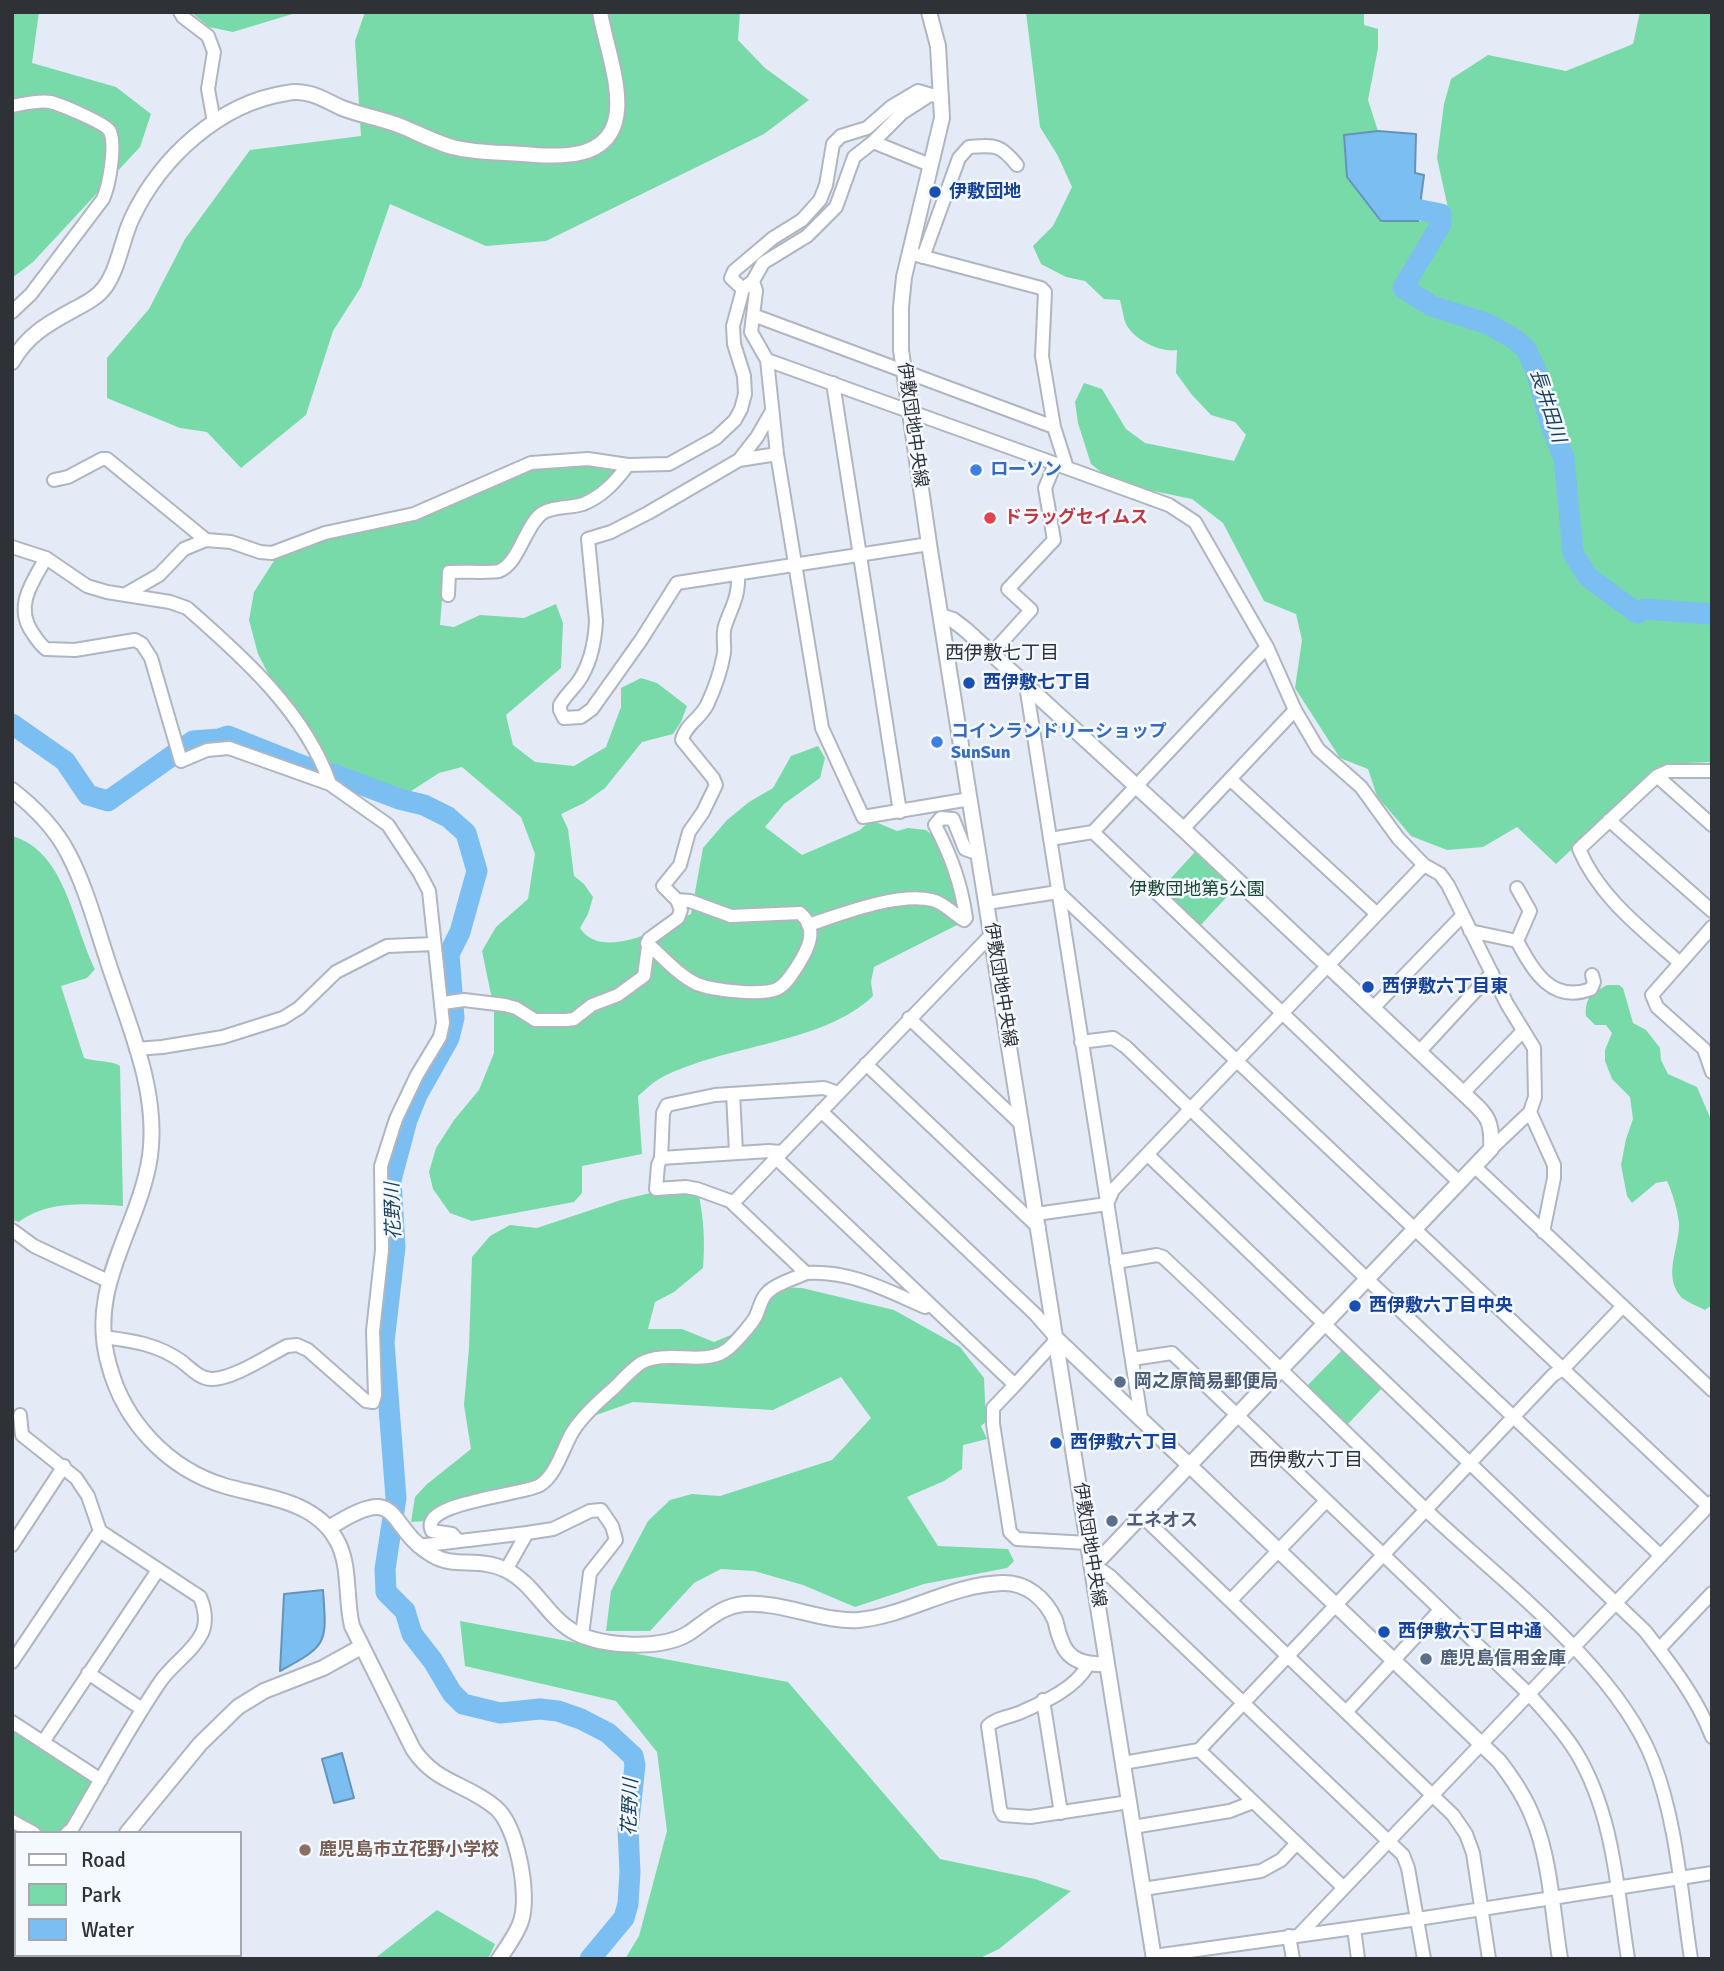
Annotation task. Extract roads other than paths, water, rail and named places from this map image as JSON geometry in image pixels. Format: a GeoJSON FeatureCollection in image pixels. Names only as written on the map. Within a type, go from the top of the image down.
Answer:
{"type":"FeatureCollection","features":[{"type":"Feature","properties":{"kind":"street"},"geometry":{"type":"LineString","coordinates":[[180,12],[208,36],[214,52],[208,89],[214,122]]}},
{"type":"Feature","properties":{"kind":"street"},"geometry":{"type":"LineString","coordinates":[[12,362],[24,343],[37,331],[93,298],[105,287],[134,214],[149,189],[177,155],[214,122],[242,105],[274,95],[309,93],[343,108],[397,125],[431,141],[480,153],[572,157],[591,150],[604,142],[615,123],[617,97],[600,12]]}},
{"type":"Feature","properties":{"kind":"street","name":"伊敷団地中央線"},"geometry":{"type":"LineString","coordinates":[[929,12],[938,46],[936,97],[942,118],[930,165],[916,255],[901,307],[901,350],[929,544],[1154,1957]]}},
{"type":"Feature","properties":{"kind":"street"},"geometry":{"type":"LineString","coordinates":[[936,97],[918,92],[891,107],[867,128],[841,136],[833,144],[826,185],[820,200],[802,220],[773,238],[734,271],[731,278],[756,291],[751,332],[768,359],[778,454],[822,728],[863,817],[970,799]]}},
{"type":"Feature","properties":{"kind":"street"},"geometry":{"type":"LineString","coordinates":[[126,594],[159,575],[184,549],[206,540],[231,542],[260,552],[272,553],[325,533],[414,514],[531,463],[588,459],[628,465],[669,464],[716,438],[735,420],[745,394],[744,376],[734,344],[733,326],[748,285],[763,263],[817,228],[836,207],[854,157],[902,113],[936,97]]}},
{"type":"Feature","properties":{"kind":"street"},"geometry":{"type":"LineString","coordinates":[[12,106],[51,102],[102,124],[112,137],[112,148],[107,191],[103,199],[31,294],[12,312]]}},
{"type":"Feature","properties":{"kind":"street"},"geometry":{"type":"LineString","coordinates":[[873,142],[930,165]]}},
{"type":"Feature","properties":{"kind":"street"},"geometry":{"type":"LineString","coordinates":[[992,653],[1031,610],[1008,589],[1054,540],[1045,488],[1061,466],[1042,356],[1045,292],[1041,288],[916,255],[959,158],[969,147],[1004,148],[1017,165]]}},
{"type":"Feature","properties":{"kind":"street"},"geometry":{"type":"LineString","coordinates":[[753,315],[1054,427]]}},
{"type":"Feature","properties":{"kind":"street"},"geometry":{"type":"LineString","coordinates":[[768,359],[1169,505],[1195,522],[1267,647],[1295,710],[1318,749],[1361,788],[1392,832],[1424,865],[1440,874],[1522,1031],[1534,1048],[1535,1097],[1530,1112],[1474,1166],[1191,1466],[1102,1557],[1091,1563],[1110,1576],[1403,1855],[1408,1868],[1424,1959]]}},
{"type":"Feature","properties":{"kind":"street"},"geometry":{"type":"LineString","coordinates":[[833,383],[900,812]]}},
{"type":"Feature","properties":{"kind":"street"},"geometry":{"type":"LineString","coordinates":[[739,460],[772,411]]}},
{"type":"Feature","properties":{"kind":"street"},"geometry":{"type":"LineString","coordinates":[[778,454],[739,460],[648,513],[611,532],[588,539],[595,634],[582,676],[560,705],[562,716],[572,719],[581,717],[592,709],[677,583],[859,557],[929,544]]}},
{"type":"Feature","properties":{"kind":"street"},"geometry":{"type":"LineString","coordinates":[[54,480],[68,477],[107,459],[206,540]]}},
{"type":"Feature","properties":{"kind":"street"},"geometry":{"type":"LineString","coordinates":[[447,595],[449,572],[499,571],[510,562],[520,548],[529,527],[544,512],[583,504],[593,499],[616,481],[628,465]]}},
{"type":"Feature","properties":{"kind":"street"},"geometry":{"type":"LineString","coordinates":[[12,547],[46,558],[87,586],[107,592],[170,602],[187,608],[270,687],[308,737],[322,761],[330,784]]}},
{"type":"Feature","properties":{"kind":"street"},"geometry":{"type":"LineString","coordinates":[[46,558],[31,583],[23,609],[27,624],[42,647],[75,650],[135,640],[142,644],[151,658],[181,761],[207,750],[229,748],[330,784],[388,825],[419,872],[432,900],[434,944],[443,1003],[440,1037],[417,1075],[396,1119],[381,1166],[382,1250],[373,1331],[373,1402],[366,1401],[308,1350],[297,1345],[288,1346],[227,1376],[215,1379],[201,1376],[167,1352],[141,1342],[104,1337]]}},
{"type":"Feature","properties":{"kind":"street"},"geometry":{"type":"LineString","coordinates":[[443,1003],[459,1001],[505,1005],[536,1020],[574,1018],[592,1005],[618,995],[640,981],[646,970],[647,943],[678,918],[681,910],[677,900],[663,886],[680,865],[689,832],[703,812],[716,785],[682,740],[689,726],[701,715],[712,693],[724,653],[725,627],[739,591],[738,574]]}},
{"type":"Feature","properties":{"kind":"street"},"geometry":{"type":"LineString","coordinates":[[942,616],[960,625],[992,653],[1485,1114],[1492,1128],[1491,1149]]}},
{"type":"Feature","properties":{"kind":"street"},"geometry":{"type":"LineString","coordinates":[[1050,839],[1093,832],[1267,647]]}},
{"type":"Feature","properties":{"kind":"street"},"geometry":{"type":"LineString","coordinates":[[1026,685],[1141,1418]]}},
{"type":"Feature","properties":{"kind":"street"},"geometry":{"type":"LineString","coordinates":[[1183,829],[1295,710]]}},
{"type":"Feature","properties":{"kind":"street"},"geometry":{"type":"LineString","coordinates":[[1680,963],[1616,906],[1587,868],[1578,849],[1657,776],[1668,771],[1712,771]]}},
{"type":"Feature","properties":{"kind":"street"},"geometry":{"type":"LineString","coordinates":[[1657,776],[1712,825]]}},
{"type":"Feature","properties":{"kind":"street"},"geometry":{"type":"LineString","coordinates":[[1230,779],[1377,914]]}},
{"type":"Feature","properties":{"kind":"street"},"geometry":{"type":"LineString","coordinates":[[12,790],[43,818],[68,852],[80,878],[136,1049],[150,1105],[150,1155],[145,1180],[108,1281],[103,1313],[108,1363],[122,1399],[132,1418],[151,1440],[184,1468],[222,1485],[298,1507],[314,1516],[337,1540],[343,1556],[349,1614],[361,1647],[421,1762],[433,1773],[495,1807],[503,1815],[510,1829],[522,1873],[525,1904],[521,1922],[499,1959]]}},
{"type":"Feature","properties":{"kind":"street"},"geometry":{"type":"LineString","coordinates":[[808,925],[880,902],[926,899],[943,904],[964,920],[966,918],[960,883],[953,861],[935,825],[936,821],[941,818],[953,819],[965,849],[979,854]]}},
{"type":"Feature","properties":{"kind":"street"},"geometry":{"type":"LineString","coordinates":[[1609,820],[1712,911]]}},
{"type":"Feature","properties":{"kind":"street"},"geometry":{"type":"LineString","coordinates":[[1093,832],[1459,1182]]}},
{"type":"Feature","properties":{"kind":"street"},"geometry":{"type":"LineString","coordinates":[[1107,1204],[1113,1190],[1424,865]]}},
{"type":"Feature","properties":{"kind":"street"},"geometry":{"type":"LineString","coordinates":[[1517,888],[1530,911],[1517,941]]}},
{"type":"Feature","properties":{"kind":"street"},"geometry":{"type":"LineString","coordinates":[[987,903],[1058,892]]}},
{"type":"Feature","properties":{"kind":"street"},"geometry":{"type":"LineString","coordinates":[[1058,892],[1413,1230],[1710,1504],[1344,1888],[1294,1936],[1293,1959]]}},
{"type":"Feature","properties":{"kind":"street"},"geometry":{"type":"LineString","coordinates":[[647,943],[678,971],[699,985],[769,991],[784,984],[810,947],[808,925],[800,913],[731,916],[690,901],[677,900]]}},
{"type":"Feature","properties":{"kind":"street"},"geometry":{"type":"LineString","coordinates":[[1373,1008],[1463,915]]}},
{"type":"Feature","properties":{"kind":"street"},"geometry":{"type":"LineString","coordinates":[[1712,927],[1652,995],[1657,1007],[1708,1045],[1712,1072]]}},
{"type":"Feature","properties":{"kind":"street"},"geometry":{"type":"LineString","coordinates":[[1471,931],[1517,941],[1535,974],[1550,986],[1562,991],[1580,993],[1591,989],[1594,982],[1592,975]]}},
{"type":"Feature","properties":{"kind":"street"},"geometry":{"type":"LineString","coordinates":[[733,1203],[992,934]]}},
{"type":"Feature","properties":{"kind":"street"},"geometry":{"type":"LineString","coordinates":[[136,1049],[162,1048],[223,1037],[283,1018],[299,1008],[336,972],[387,946],[434,944]]}},
{"type":"Feature","properties":{"kind":"street"},"geometry":{"type":"LineString","coordinates":[[1419,1052],[1492,973]]}},
{"type":"Feature","properties":{"kind":"street"},"geometry":{"type":"LineString","coordinates":[[909,1018],[1022,1125]]}},
{"type":"Feature","properties":{"kind":"street"},"geometry":{"type":"LineString","coordinates":[[1463,1093],[1522,1031]]}},
{"type":"Feature","properties":{"kind":"street"},"geometry":{"type":"LineString","coordinates":[[1081,1042],[1113,1038],[1126,1046],[1367,1279],[1661,1556]]}},
{"type":"Feature","properties":{"kind":"street"},"geometry":{"type":"LineString","coordinates":[[866,1064],[1037,1221],[1107,1204]]}},
{"type":"Feature","properties":{"kind":"street"},"geometry":{"type":"LineString","coordinates":[[806,1273],[733,1203],[697,1189],[656,1189],[661,1158],[663,1113],[667,1105],[715,1094],[824,1088],[838,1093]]}},
{"type":"Feature","properties":{"kind":"street"},"geometry":{"type":"LineString","coordinates":[[733,1094],[736,1152]]}},
{"type":"Feature","properties":{"kind":"street"},"geometry":{"type":"LineString","coordinates":[[821,1111],[1483,1743],[1512,1778],[1535,1821],[1560,1959]]}},
{"type":"Feature","properties":{"kind":"street"},"geometry":{"type":"LineString","coordinates":[[1530,1112],[1554,1165],[1554,1178],[1543,1232]]}},
{"type":"Feature","properties":{"kind":"street"},"geometry":{"type":"LineString","coordinates":[[661,1158],[736,1152],[779,1155],[934,1311],[1015,1385]]}},
{"type":"Feature","properties":{"kind":"street"},"geometry":{"type":"LineString","coordinates":[[1148,1154],[1617,1602],[1659,1649],[1710,1730]]}},
{"type":"Feature","properties":{"kind":"street"},"geometry":{"type":"LineString","coordinates":[[1474,1166],[1712,1390]]}},
{"type":"Feature","properties":{"kind":"street"},"geometry":{"type":"LineString","coordinates":[[12,1230],[34,1247],[108,1281]]}},
{"type":"Feature","properties":{"kind":"street"},"geometry":{"type":"LineString","coordinates":[[1116,1262],[1157,1255],[1163,1257],[1574,1647],[1610,1690],[1638,1731],[1653,1760],[1672,1825],[1691,1959]]}},
{"type":"Feature","properties":{"kind":"street"},"geometry":{"type":"LineString","coordinates":[[458,1541],[452,1534],[432,1531],[431,1520],[436,1514],[465,1503],[522,1492],[542,1484],[553,1470],[575,1428],[642,1363],[664,1357],[714,1356],[726,1351],[755,1318],[765,1294],[771,1289],[806,1273],[825,1272],[852,1276],[934,1311]]}},
{"type":"Feature","properties":{"kind":"street"},"geometry":{"type":"LineString","coordinates":[[1123,1763],[1199,1750],[1553,1376],[1563,1369],[1623,1306]]}},
{"type":"Feature","properties":{"kind":"street"},"geometry":{"type":"LineString","coordinates":[[1057,1339],[993,1408],[993,1424],[1010,1532],[1017,1539],[1088,1543]]}},
{"type":"Feature","properties":{"kind":"street"},"geometry":{"type":"LineString","coordinates":[[1132,1359],[1172,1353],[1529,1694],[1564,1734],[1590,1778],[1602,1809],[1611,1844],[1628,1959]]}},
{"type":"Feature","properties":{"kind":"street"},"geometry":{"type":"LineString","coordinates":[[12,1427],[16,1413]]}},
{"type":"Feature","properties":{"kind":"street"},"geometry":{"type":"LineString","coordinates":[[16,1413],[22,1435],[76,1478],[88,1496],[100,1531],[200,1597],[205,1608],[204,1631],[196,1644],[167,1672],[70,1831]]}},
{"type":"Feature","properties":{"kind":"street"},"geometry":{"type":"LineString","coordinates":[[12,1545],[64,1466]]}},
{"type":"Feature","properties":{"kind":"street"},"geometry":{"type":"LineString","coordinates":[[1231,1600],[1326,1501]]}},
{"type":"Feature","properties":{"kind":"street"},"geometry":{"type":"LineString","coordinates":[[328,1528],[353,1513],[370,1507],[383,1507],[399,1519],[418,1546],[439,1559],[452,1562],[483,1562],[506,1570],[527,1584],[569,1628],[604,1643],[631,1644],[677,1639],[722,1609],[743,1604],[776,1606],[855,1621],[871,1619],[960,1589],[1002,1583],[1014,1584],[1034,1592],[1043,1601],[1055,1620],[1061,1643],[1075,1660],[1088,1665],[1107,1664]]}},
{"type":"Feature","properties":{"kind":"street"},"geometry":{"type":"LineString","coordinates":[[418,1546],[553,1529],[601,1510],[616,1540],[590,1573],[582,1635]]}},
{"type":"Feature","properties":{"kind":"street"},"geometry":{"type":"LineString","coordinates":[[1142,1516],[1453,1815],[1466,1834],[1473,1853],[1489,1959]]}},
{"type":"Feature","properties":{"kind":"street"},"geometry":{"type":"LineString","coordinates":[[12,1662],[100,1531]]}},
{"type":"Feature","properties":{"kind":"street"},"geometry":{"type":"LineString","coordinates":[[506,1570],[527,1533]]}},
{"type":"Feature","properties":{"kind":"street"},"geometry":{"type":"LineString","coordinates":[[43,1742],[158,1570]]}},
{"type":"Feature","properties":{"kind":"street"},"geometry":{"type":"LineString","coordinates":[[1659,1649],[1712,1593]]}},
{"type":"Feature","properties":{"kind":"street"},"geometry":{"type":"LineString","coordinates":[[1347,1711],[1440,1610]]}},
{"type":"Feature","properties":{"kind":"street"},"geometry":{"type":"LineString","coordinates":[[129,1831],[200,1744],[238,1707],[264,1692],[323,1668],[361,1647]]}},
{"type":"Feature","properties":{"kind":"street"},"geometry":{"type":"LineString","coordinates":[[1088,1665],[1076,1683],[988,1726],[1003,1815],[1030,1816],[1129,1802]]}},
{"type":"Feature","properties":{"kind":"street"},"geometry":{"type":"LineString","coordinates":[[88,1674],[142,1710]]}},
{"type":"Feature","properties":{"kind":"street"},"geometry":{"type":"LineString","coordinates":[[1043,1700],[1061,1812]]}},
{"type":"Feature","properties":{"kind":"street"},"geometry":{"type":"LineString","coordinates":[[12,1722],[101,1780]]}},
{"type":"Feature","properties":{"kind":"street"},"geometry":{"type":"LineString","coordinates":[[1199,1750],[1344,1888]]}},
{"type":"Feature","properties":{"kind":"street"},"geometry":{"type":"LineString","coordinates":[[1133,1827],[1230,1811],[1253,1802]]}},
{"type":"Feature","properties":{"kind":"street"},"geometry":{"type":"LineString","coordinates":[[12,1821],[30,1831]]}},
{"type":"Feature","properties":{"kind":"street"},"geometry":{"type":"LineString","coordinates":[[1143,1889],[1261,1871],[1280,1860],[1297,1843]]}},
{"type":"Feature","properties":{"kind":"street"},"geometry":{"type":"LineString","coordinates":[[1154,1957],[1225,1952],[1294,1936],[1712,1873]]}},
{"type":"Feature","properties":{"kind":"street"},"geometry":{"type":"LineString","coordinates":[[1354,1928],[1358,1959]]}},
{"type":"Feature","properties":{"kind":"water"},"geometry":{"type":"Polygon","coordinates":[[[1378,131],[1416,134],[1415,173],[1424,175],[1418,221],[1381,221],[1347,177],[1344,135],[1378,131]]]}},
{"type":"Feature","properties":{"kind":"water"},"geometry":{"type":"Polygon","coordinates":[[[323,1590],[325,1622],[321,1641],[308,1655],[280,1671],[284,1594],[323,1590]]]}},
{"type":"Feature","properties":{"kind":"water"},"geometry":{"type":"Polygon","coordinates":[[[342,1753],[354,1798],[334,1803],[322,1759],[342,1753]]]}},
{"type":"Feature","properties":{"kind":"waterway","name":"長井田川"},"geometry":{"type":"LineString","coordinates":[[1411,208],[1441,214],[1441,224],[1403,288],[1432,306],[1488,324],[1526,349],[1537,373],[1550,423],[1564,458],[1573,553],[1588,577],[1637,613],[1645,609],[1712,614]]}},
{"type":"Feature","properties":{"kind":"waterway","name":"花野川"},"geometry":{"type":"LineString","coordinates":[[12,724],[65,761],[88,795],[108,801],[193,741],[228,736],[306,767],[424,805],[448,817],[466,833],[477,871],[460,932],[449,954],[454,1018],[449,1038],[417,1095],[407,1120],[391,1180],[395,1247],[384,1342],[396,1498],[385,1569],[386,1592],[405,1611],[412,1634],[433,1661],[452,1693],[463,1704],[500,1713],[540,1709],[558,1711],[608,1733],[633,1756],[635,1765],[628,1829],[628,1904],[624,1918],[590,1959]]}},
{"type":"Feature","properties":{"kind":"place","name":"伊敷団地"},"geometry":{"type":"Point","coordinates":[935,192]}},
{"type":"Feature","properties":{"kind":"place","name":"ローソン"},"geometry":{"type":"Point","coordinates":[976,470]}},
{"type":"Feature","properties":{"kind":"place","name":"ドラッグセイムス"},"geometry":{"type":"Point","coordinates":[990,518]}},
{"type":"Feature","properties":{"kind":"place","name":"西伊敷七丁目"},"geometry":{"type":"Point","coordinates":[969,683]}},
{"type":"Feature","properties":{"kind":"place","name":"コインランドリーショップ SunSun"},"geometry":{"type":"Point","coordinates":[937,742]}},
{"type":"Feature","properties":{"kind":"place","name":"西伊敷六丁目東"},"geometry":{"type":"Point","coordinates":[1368,987]}},
{"type":"Feature","properties":{"kind":"place","name":"西伊敷六丁目中央"},"geometry":{"type":"Point","coordinates":[1355,1306]}},
{"type":"Feature","properties":{"kind":"place","name":"岡之原簡易郵便局"},"geometry":{"type":"Point","coordinates":[1120,1382]}},
{"type":"Feature","properties":{"kind":"place","name":"西伊敷六丁目"},"geometry":{"type":"Point","coordinates":[1056,1443]}},
{"type":"Feature","properties":{"kind":"place","name":"エネオス"},"geometry":{"type":"Point","coordinates":[1112,1521]}},
{"type":"Feature","properties":{"kind":"place","name":"西伊敷六丁目中通"},"geometry":{"type":"Point","coordinates":[1384,1632]}},
{"type":"Feature","properties":{"kind":"place","name":"鹿児島信用金庫"},"geometry":{"type":"Point","coordinates":[1426,1659]}},
{"type":"Feature","properties":{"kind":"place","name":"鹿児島市立花野小学校"},"geometry":{"type":"Point","coordinates":[305,1850]}},
{"type":"Feature","properties":{"kind":"district","name":"西伊敷七丁目"},"geometry":{"type":"Point","coordinates":[1002,654]}},
{"type":"Feature","properties":{"kind":"district","name":"西伊敷六丁目"},"geometry":{"type":"Point","coordinates":[1306,1461]}},
{"type":"Feature","properties":{"kind":"park label","name":"伊敷団地第5公園"},"geometry":{"type":"Point","coordinates":[1197,890]}}]}
